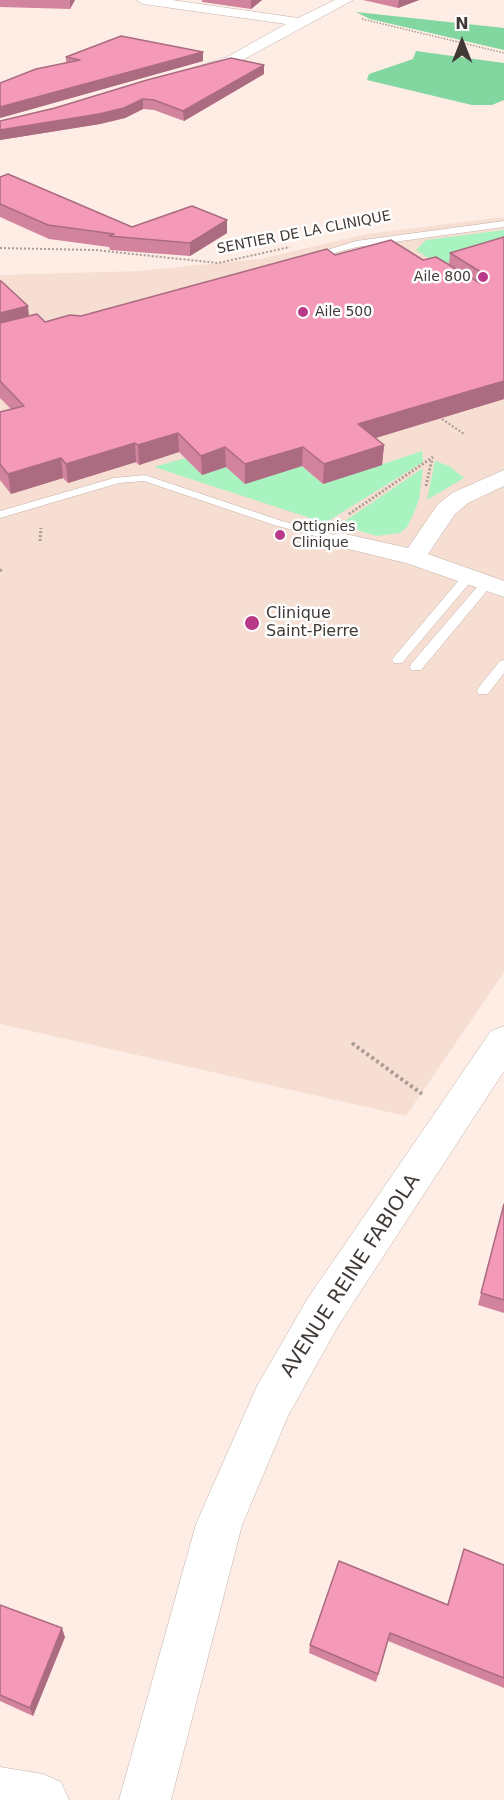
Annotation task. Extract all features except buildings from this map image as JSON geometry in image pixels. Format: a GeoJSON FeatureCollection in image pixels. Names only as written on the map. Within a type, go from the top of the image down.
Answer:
{"type":"FeatureCollection","features":[{"type":"Feature","properties":{"kind":"street"},"geometry":{"type":"LineString","coordinates":[[143,0],[300,22]]}},
{"type":"Feature","properties":{"kind":"street"},"geometry":{"type":"LineString","coordinates":[[176,76],[232,60],[300,22],[346,0]]}},
{"type":"Feature","properties":{"kind":"street"},"geometry":{"type":"LineString","coordinates":[[414,557],[446,509],[460,498],[504,477]]}},
{"type":"Feature","properties":{"kind":"street"},"geometry":{"type":"LineString","coordinates":[[341,540],[414,557],[487,583]]}},
{"type":"Feature","properties":{"kind":"street","name":"AVENUE REINE FABIOLA"},"geometry":{"type":"LineString","coordinates":[[146,1800],[219,1524],[272,1401],[323,1312],[504,1041]]}},
{"type":"Feature","properties":{"kind":"street"},"geometry":{"type":"LineString","coordinates":[[0,1793],[44,1800]]}},
{"type":"Feature","properties":{"kind":"lane"},"geometry":{"type":"LineString","coordinates":[[303,258],[356,244],[401,241],[504,225]]}},
{"type":"Feature","properties":{"kind":"lane"},"geometry":{"type":"LineString","coordinates":[[0,516],[118,480],[145,478],[278,522],[341,540]]}},
{"type":"Feature","properties":{"kind":"lane"},"geometry":{"type":"LineString","coordinates":[[398,660],[487,583]]}},
{"type":"Feature","properties":{"kind":"lane"},"geometry":{"type":"LineString","coordinates":[[416,667],[487,583]]}},
{"type":"Feature","properties":{"kind":"lane"},"geometry":{"type":"LineString","coordinates":[[483,691],[504,664]]}},
{"type":"Feature","properties":{"kind":"path"},"geometry":{"type":"LineString","coordinates":[[323,10],[504,53]]}},
{"type":"Feature","properties":{"kind":"path","name":"SENTIER DE LA CLINIQUE"},"geometry":{"type":"LineString","coordinates":[[0,248],[95,250],[218,262],[239,260],[296,245]]}},
{"type":"Feature","properties":{"kind":"path"},"geometry":{"type":"LineString","coordinates":[[442,419],[464,434]]}},
{"type":"Feature","properties":{"kind":"path"},"geometry":{"type":"LineString","coordinates":[[349,514],[433,457]]}},
{"type":"Feature","properties":{"kind":"path"},"geometry":{"type":"LineString","coordinates":[[352,1043],[454,1118]]}},
{"type":"Feature","properties":{"kind":"shaded area","name":"Clinique Saint-Pierre"},"geometry":{"type":"Polygon","coordinates":[[[504,217],[504,972],[406,1116],[0,1024],[0,275],[138,271],[260,259],[367,234],[504,217]]]}},
{"type":"Feature","properties":{"kind":"green space"},"geometry":{"type":"Polygon","coordinates":[[[356,12],[504,28],[504,50],[370,19],[356,12]]]}},
{"type":"Feature","properties":{"kind":"green space"},"geometry":{"type":"Polygon","coordinates":[[[416,51],[504,63],[504,100],[492,105],[472,105],[367,80],[369,74],[413,59],[416,51]]]}},
{"type":"Feature","properties":{"kind":"green space"},"geometry":{"type":"Polygon","coordinates":[[[504,230],[504,247],[440,265],[416,250],[426,240],[504,230]]]}},
{"type":"Feature","properties":{"kind":"green space"},"geometry":{"type":"Polygon","coordinates":[[[247,420],[323,484],[422,451],[423,462],[325,523],[154,467],[185,458],[202,475],[226,467],[245,484],[247,420]]]}},
{"type":"Feature","properties":{"kind":"green space"},"geometry":{"type":"Polygon","coordinates":[[[435,461],[449,466],[464,478],[427,500],[435,461]]]}},
{"type":"Feature","properties":{"kind":"green space"},"geometry":{"type":"Polygon","coordinates":[[[423,468],[419,499],[407,527],[400,533],[377,536],[339,525],[423,468]]]}},
{"type":"Feature","properties":{"kind":"place","name":"Aile 800"},"geometry":{"type":"Point","coordinates":[483,277]}},
{"type":"Feature","properties":{"kind":"place","name":"Aile 500"},"geometry":{"type":"Point","coordinates":[303,312]}},
{"type":"Feature","properties":{"kind":"place","name":"Ottignies Clinique"},"geometry":{"type":"Point","coordinates":[280,535]}},
{"type":"Feature","properties":{"kind":"place","name":"Clinique Saint-Pierre"},"geometry":{"type":"Point","coordinates":[252,623]}}]}
